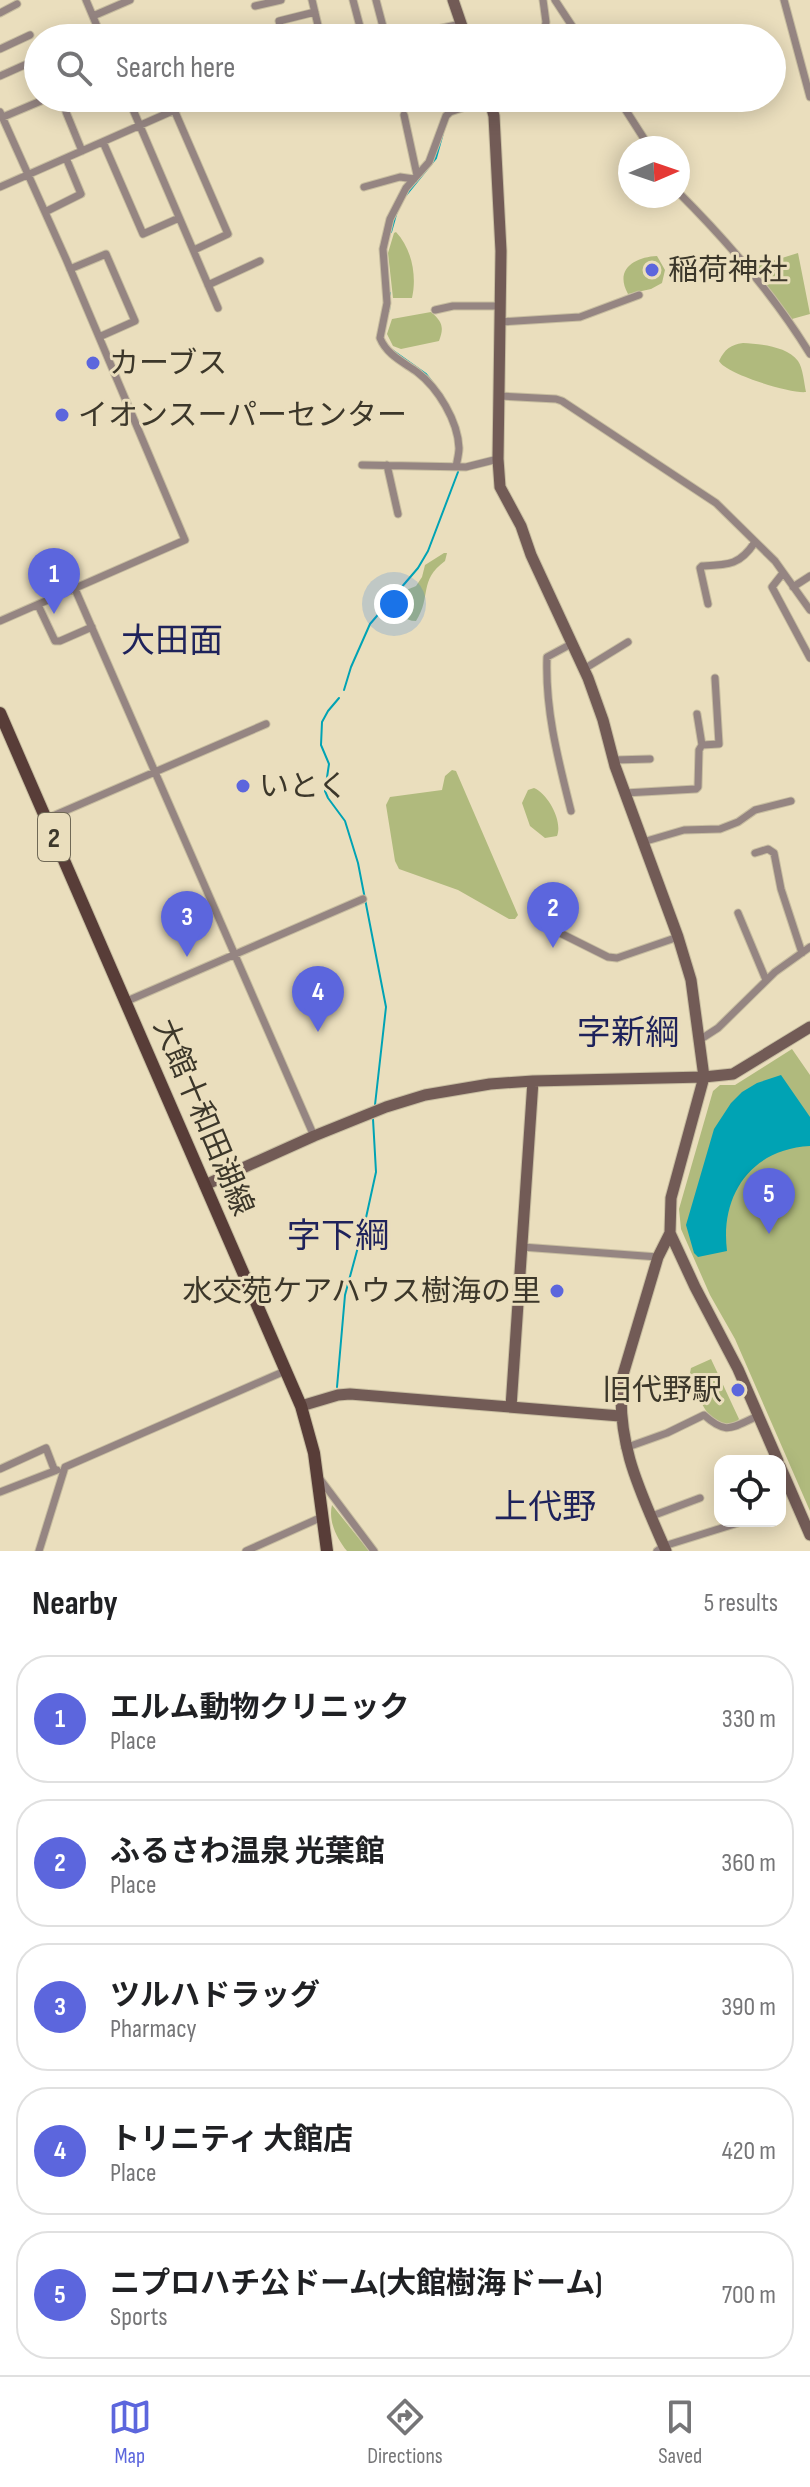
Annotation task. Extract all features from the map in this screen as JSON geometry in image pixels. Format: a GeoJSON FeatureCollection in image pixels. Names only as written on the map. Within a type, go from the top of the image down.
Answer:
{"type":"FeatureCollection","features":[{"type":"Feature","properties":{"kind":"main road","name":"大館十和田湖線"},"geometry":{"type":"LineString","coordinates":[[0,713],[301,1406],[314,1453],[327,1551]]}},
{"type":"Feature","properties":{"kind":"street"},"geometry":{"type":"LineString","coordinates":[[86,0],[96,24]]}},
{"type":"Feature","properties":{"kind":"street"},"geometry":{"type":"LineString","coordinates":[[93,16],[130,0]]}},
{"type":"Feature","properties":{"kind":"street"},"geometry":{"type":"LineString","coordinates":[[255,6],[281,0]]}},
{"type":"Feature","properties":{"kind":"street"},"geometry":{"type":"LineString","coordinates":[[312,0],[318,24]]}},
{"type":"Feature","properties":{"kind":"street"},"geometry":{"type":"LineString","coordinates":[[353,0],[359,24]]}},
{"type":"Feature","properties":{"kind":"street"},"geometry":{"type":"LineString","coordinates":[[376,0],[382,24]]}},
{"type":"Feature","properties":{"kind":"street"},"geometry":{"type":"LineString","coordinates":[[453,0],[461,24]]}},
{"type":"Feature","properties":{"kind":"street"},"geometry":{"type":"LineString","coordinates":[[543,0],[546,24]]}},
{"type":"Feature","properties":{"kind":"street"},"geometry":{"type":"LineString","coordinates":[[555,0],[571,24]]}},
{"type":"Feature","properties":{"kind":"street"},"geometry":{"type":"LineString","coordinates":[[784,0],[810,97]]}},
{"type":"Feature","properties":{"kind":"street"},"geometry":{"type":"LineString","coordinates":[[0,13],[17,4]]}},
{"type":"Feature","properties":{"kind":"street"},"geometry":{"type":"LineString","coordinates":[[280,24],[279,21],[315,12]]}},
{"type":"Feature","properties":{"kind":"street"},"geometry":{"type":"LineString","coordinates":[[0,49],[24,38]]}},
{"type":"Feature","properties":{"kind":"street"},"geometry":{"type":"LineString","coordinates":[[0,76],[24,65]]}},
{"type":"Feature","properties":{"kind":"street"},"geometry":{"type":"LineString","coordinates":[[0,621],[185,540],[1,114],[24,106]]}},
{"type":"Feature","properties":{"kind":"street"},"geometry":{"type":"LineString","coordinates":[[66,112],[82,151]]}},
{"type":"Feature","properties":{"kind":"street"},"geometry":{"type":"LineString","coordinates":[[134,112],[218,308]]}},
{"type":"Feature","properties":{"kind":"street"},"geometry":{"type":"LineString","coordinates":[[0,187],[172,112]]}},
{"type":"Feature","properties":{"kind":"street"},"geometry":{"type":"LineString","coordinates":[[175,112],[228,234],[194,250]]}},
{"type":"Feature","properties":{"kind":"street"},"geometry":{"type":"LineString","coordinates":[[450,112],[441,127],[429,162],[397,203],[383,249],[387,303],[380,338],[389,352],[420,374],[442,401],[457,438],[456,467]]}},
{"type":"Feature","properties":{"kind":"street"},"geometry":{"type":"LineString","coordinates":[[493,112],[499,211],[500,487],[521,526],[531,555],[573,643],[603,720],[625,793],[678,937],[691,980],[701,1039],[704,1077],[671,1198],[670,1233],[658,1257],[622,1378],[620,1416],[625,1448],[662,1549],[726,1527]]}},
{"type":"Feature","properties":{"kind":"street"},"geometry":{"type":"LineString","coordinates":[[627,112],[642,136]]}},
{"type":"Feature","properties":{"kind":"street"},"geometry":{"type":"LineString","coordinates":[[404,115],[415,177]]}},
{"type":"Feature","properties":{"kind":"street"},"geometry":{"type":"LineString","coordinates":[[0,136],[9,132]]}},
{"type":"Feature","properties":{"kind":"street"},"geometry":{"type":"LineString","coordinates":[[103,142],[143,234],[179,218]]}},
{"type":"Feature","properties":{"kind":"street"},"geometry":{"type":"LineString","coordinates":[[45,212],[81,194],[66,158]]}},
{"type":"Feature","properties":{"kind":"street"},"geometry":{"type":"LineString","coordinates":[[364,187],[400,177],[415,177]]}},
{"type":"Feature","properties":{"kind":"street"},"geometry":{"type":"LineString","coordinates":[[690,204],[791,322],[810,354]]}},
{"type":"Feature","properties":{"kind":"street"},"geometry":{"type":"LineString","coordinates":[[70,269],[106,254],[135,321],[99,337]]}},
{"type":"Feature","properties":{"kind":"street"},"geometry":{"type":"LineString","coordinates":[[208,285],[260,261]]}},
{"type":"Feature","properties":{"kind":"street"},"geometry":{"type":"LineString","coordinates":[[500,322],[580,317],[639,295]]}},
{"type":"Feature","properties":{"kind":"street"},"geometry":{"type":"LineString","coordinates":[[435,310],[453,306],[500,306]]}},
{"type":"Feature","properties":{"kind":"street"},"geometry":{"type":"LineString","coordinates":[[499,396],[562,401],[716,503],[783,573],[810,610]]}},
{"type":"Feature","properties":{"kind":"street"},"geometry":{"type":"LineString","coordinates":[[362,465],[456,467],[498,459]]}},
{"type":"Feature","properties":{"kind":"street"},"geometry":{"type":"LineString","coordinates":[[387,465],[398,514]]}},
{"type":"Feature","properties":{"kind":"street"},"geometry":{"type":"LineString","coordinates":[[708,604],[700,568],[723,566],[740,560],[755,542]]}},
{"type":"Feature","properties":{"kind":"street"},"geometry":{"type":"LineString","coordinates":[[783,573],[772,587],[810,658]]}},
{"type":"Feature","properties":{"kind":"street"},"geometry":{"type":"LineString","coordinates":[[793,587],[810,576]]}},
{"type":"Feature","properties":{"kind":"street"},"geometry":{"type":"LineString","coordinates":[[75,589],[314,1136]]}},
{"type":"Feature","properties":{"kind":"street"},"geometry":{"type":"LineString","coordinates":[[38,605],[55,641],[92,627]]}},
{"type":"Feature","properties":{"kind":"street"},"geometry":{"type":"LineString","coordinates":[[584,669],[628,642]]}},
{"type":"Feature","properties":{"kind":"street"},"geometry":{"type":"LineString","coordinates":[[571,811],[551,730],[546,686],[547,657],[573,643]]}},
{"type":"Feature","properties":{"kind":"street"},"geometry":{"type":"LineString","coordinates":[[702,745],[719,744],[715,678]]}},
{"type":"Feature","properties":{"kind":"street"},"geometry":{"type":"LineString","coordinates":[[625,793],[698,787],[699,750],[702,745],[697,714]]}},
{"type":"Feature","properties":{"kind":"street"},"geometry":{"type":"LineString","coordinates":[[46,819],[266,724]]}},
{"type":"Feature","properties":{"kind":"street"},"geometry":{"type":"LineString","coordinates":[[614,760],[650,759]]}},
{"type":"Feature","properties":{"kind":"street"},"geometry":{"type":"LineString","coordinates":[[643,842],[684,830],[720,829],[738,822],[755,810],[791,801]]}},
{"type":"Feature","properties":{"kind":"street"},"geometry":{"type":"LineString","coordinates":[[755,853],[768,849],[774,853],[781,889],[802,953]]}},
{"type":"Feature","properties":{"kind":"street"},"geometry":{"type":"LineString","coordinates":[[127,1001],[363,899]]}},
{"type":"Feature","properties":{"kind":"street"},"geometry":{"type":"LineString","coordinates":[[738,913],[766,980]]}},
{"type":"Feature","properties":{"kind":"street"},"geometry":{"type":"LineString","coordinates":[[544,925],[608,957],[617,958],[678,937]]}},
{"type":"Feature","properties":{"kind":"street"},"geometry":{"type":"LineString","coordinates":[[701,1039],[718,1028],[766,980],[810,947]]}},
{"type":"Feature","properties":{"kind":"street"},"geometry":{"type":"LineString","coordinates":[[205,1185],[314,1136],[425,1095],[490,1084],[533,1081],[733,1074],[810,1027]]}},
{"type":"Feature","properties":{"kind":"street"},"geometry":{"type":"LineString","coordinates":[[511,1407],[533,1081]]}},
{"type":"Feature","properties":{"kind":"street"},"geometry":{"type":"LineString","coordinates":[[670,1233],[738,1369],[775,1455]]}},
{"type":"Feature","properties":{"kind":"street"},"geometry":{"type":"LineString","coordinates":[[522,1247],[658,1257]]}},
{"type":"Feature","properties":{"kind":"street"},"geometry":{"type":"LineString","coordinates":[[0,1492],[59,1470],[285,1371]]}},
{"type":"Feature","properties":{"kind":"street"},"geometry":{"type":"LineString","coordinates":[[301,1406],[350,1394],[620,1416]]}},
{"type":"Feature","properties":{"kind":"street"},"geometry":{"type":"LineString","coordinates":[[625,1448],[704,1415],[718,1428],[729,1428],[758,1416]]}},
{"type":"Feature","properties":{"kind":"street"},"geometry":{"type":"LineString","coordinates":[[0,1469],[46,1448],[59,1470],[39,1551]]}},
{"type":"Feature","properties":{"kind":"street"},"geometry":{"type":"LineString","coordinates":[[317,1474],[374,1551]]}},
{"type":"Feature","properties":{"kind":"street"},"geometry":{"type":"LineString","coordinates":[[786,1480],[810,1535]]}},
{"type":"Feature","properties":{"kind":"street"},"geometry":{"type":"LineString","coordinates":[[652,1516],[700,1498]]}},
{"type":"Feature","properties":{"kind":"street"},"geometry":{"type":"LineString","coordinates":[[246,1551],[322,1517]]}},
{"type":"Feature","properties":{"kind":"green space"},"geometry":{"type":"Polygon","coordinates":[[[396,232],[406,246],[412,263],[412,298],[393,298],[388,253],[396,232]]]}},
{"type":"Feature","properties":{"kind":"green space"},"geometry":{"type":"Polygon","coordinates":[[[798,253],[810,314],[792,319],[755,271],[756,266],[798,253]]]}},
{"type":"Feature","properties":{"kind":"green space"},"geometry":{"type":"Polygon","coordinates":[[[657,256],[665,270],[662,283],[628,294],[624,285],[625,271],[634,262],[657,256]]]}},
{"type":"Feature","properties":{"kind":"green space"},"geometry":{"type":"Polygon","coordinates":[[[431,312],[441,325],[439,341],[401,349],[393,346],[387,334],[392,319],[431,312]]]}},
{"type":"Feature","properties":{"kind":"green space"},"geometry":{"type":"Polygon","coordinates":[[[743,343],[772,347],[793,356],[801,368],[806,392],[760,382],[733,372],[719,361],[728,348],[743,343]]]}},
{"type":"Feature","properties":{"kind":"green space"},"geometry":{"type":"Polygon","coordinates":[[[447,553],[445,561],[431,575],[416,621],[405,618],[395,603],[399,594],[416,586],[425,565],[447,553]]]}},
{"type":"Feature","properties":{"kind":"green space"},"geometry":{"type":"Polygon","coordinates":[[[452,770],[456,771],[518,915],[515,919],[509,919],[458,890],[399,869],[395,861],[386,805],[390,797],[442,790],[445,776],[452,770]]]}},
{"type":"Feature","properties":{"kind":"green space"},"geometry":{"type":"Polygon","coordinates":[[[534,788],[553,809],[558,823],[557,836],[545,838],[530,826],[522,803],[528,790],[534,788]]]}},
{"type":"Feature","properties":{"kind":"green space"},"geometry":{"type":"Polygon","coordinates":[[[792,1049],[810,1075],[810,1511],[735,1339],[710,1295],[681,1229],[679,1209],[713,1091],[720,1085],[735,1085],[792,1049]]]}},
{"type":"Feature","properties":{"kind":"green space"},"geometry":{"type":"Polygon","coordinates":[[[711,1359],[739,1419],[736,1423],[726,1424],[711,1417],[696,1391],[691,1368],[711,1359]]]}},
{"type":"Feature","properties":{"kind":"green space"},"geometry":{"type":"Polygon","coordinates":[[[332,1505],[369,1551],[347,1551],[334,1530],[332,1505]]]}},
{"type":"Feature","properties":{"kind":"water"},"geometry":{"type":"Polygon","coordinates":[[[781,1075],[810,1117],[810,1146],[789,1149],[756,1166],[735,1194],[729,1211],[727,1251],[698,1257],[686,1225],[714,1129],[742,1092],[781,1075]]]}},
{"type":"Feature","properties":{"kind":"waterway"},"geometry":{"type":"LineString","coordinates":[[406,195],[436,158],[443,133]]}},
{"type":"Feature","properties":{"kind":"waterway"},"geometry":{"type":"LineString","coordinates":[[391,232],[397,211]]}},
{"type":"Feature","properties":{"kind":"waterway"},"geometry":{"type":"LineString","coordinates":[[389,311],[390,293]]}},
{"type":"Feature","properties":{"kind":"waterway"},"geometry":{"type":"LineString","coordinates":[[392,350],[426,374],[443,396]]}},
{"type":"Feature","properties":{"kind":"waterway"},"geometry":{"type":"LineString","coordinates":[[344,690],[370,624],[418,568],[428,551],[458,472]]}},
{"type":"Feature","properties":{"kind":"waterway"},"geometry":{"type":"LineString","coordinates":[[339,698],[322,722],[321,745],[329,764],[325,791],[345,821],[358,863],[386,1007],[375,1105]]}},
{"type":"Feature","properties":{"kind":"waterway"},"geometry":{"type":"LineString","coordinates":[[362,1236],[376,1172],[373,1119]]}},
{"type":"Feature","properties":{"kind":"waterway"},"geometry":{"type":"LineString","coordinates":[[337,1387],[345,1295],[358,1247]]}},
{"type":"Feature","properties":{"kind":"place","name":"稲荷神社"},"geometry":{"type":"Point","coordinates":[652,270]}},
{"type":"Feature","properties":{"kind":"place","name":"カーブス"},"geometry":{"type":"Point","coordinates":[93,363]}},
{"type":"Feature","properties":{"kind":"place","name":"イオンスーパーセンター"},"geometry":{"type":"Point","coordinates":[62,415]}},
{"type":"Feature","properties":{"kind":"place","name":"エルム動物クリニック"},"geometry":{"type":"Point","coordinates":[54,614]}},
{"type":"Feature","properties":{"kind":"place","name":"いとく"},"geometry":{"type":"Point","coordinates":[243,786]}},
{"type":"Feature","properties":{"kind":"place","name":"ふるさわ温泉 光葉館"},"geometry":{"type":"Point","coordinates":[553,948]}},
{"type":"Feature","properties":{"kind":"place","name":"ツルハドラッグ"},"geometry":{"type":"Point","coordinates":[187,957]}},
{"type":"Feature","properties":{"kind":"place","name":"トリニティ 大館店"},"geometry":{"type":"Point","coordinates":[318,1032]}},
{"type":"Feature","properties":{"kind":"place","name":"ニプロハチ公ドーム(大館樹海ドーム)"},"geometry":{"type":"Point","coordinates":[769,1234]}},
{"type":"Feature","properties":{"kind":"place","name":"水交苑ケアハウス樹海の里"},"geometry":{"type":"Point","coordinates":[557,1291]}},
{"type":"Feature","properties":{"kind":"place","name":"旧代野駅"},"geometry":{"type":"Point","coordinates":[738,1390]}},
{"type":"Feature","properties":{"kind":"district","name":"大田面"},"geometry":{"type":"Point","coordinates":[172,640]}},
{"type":"Feature","properties":{"kind":"district","name":"字新綱"},"geometry":{"type":"Point","coordinates":[628,1032]}},
{"type":"Feature","properties":{"kind":"district","name":"字下綱"},"geometry":{"type":"Point","coordinates":[338,1235]}},
{"type":"Feature","properties":{"kind":"district","name":"上代野"},"geometry":{"type":"Point","coordinates":[545,1506]}}]}
